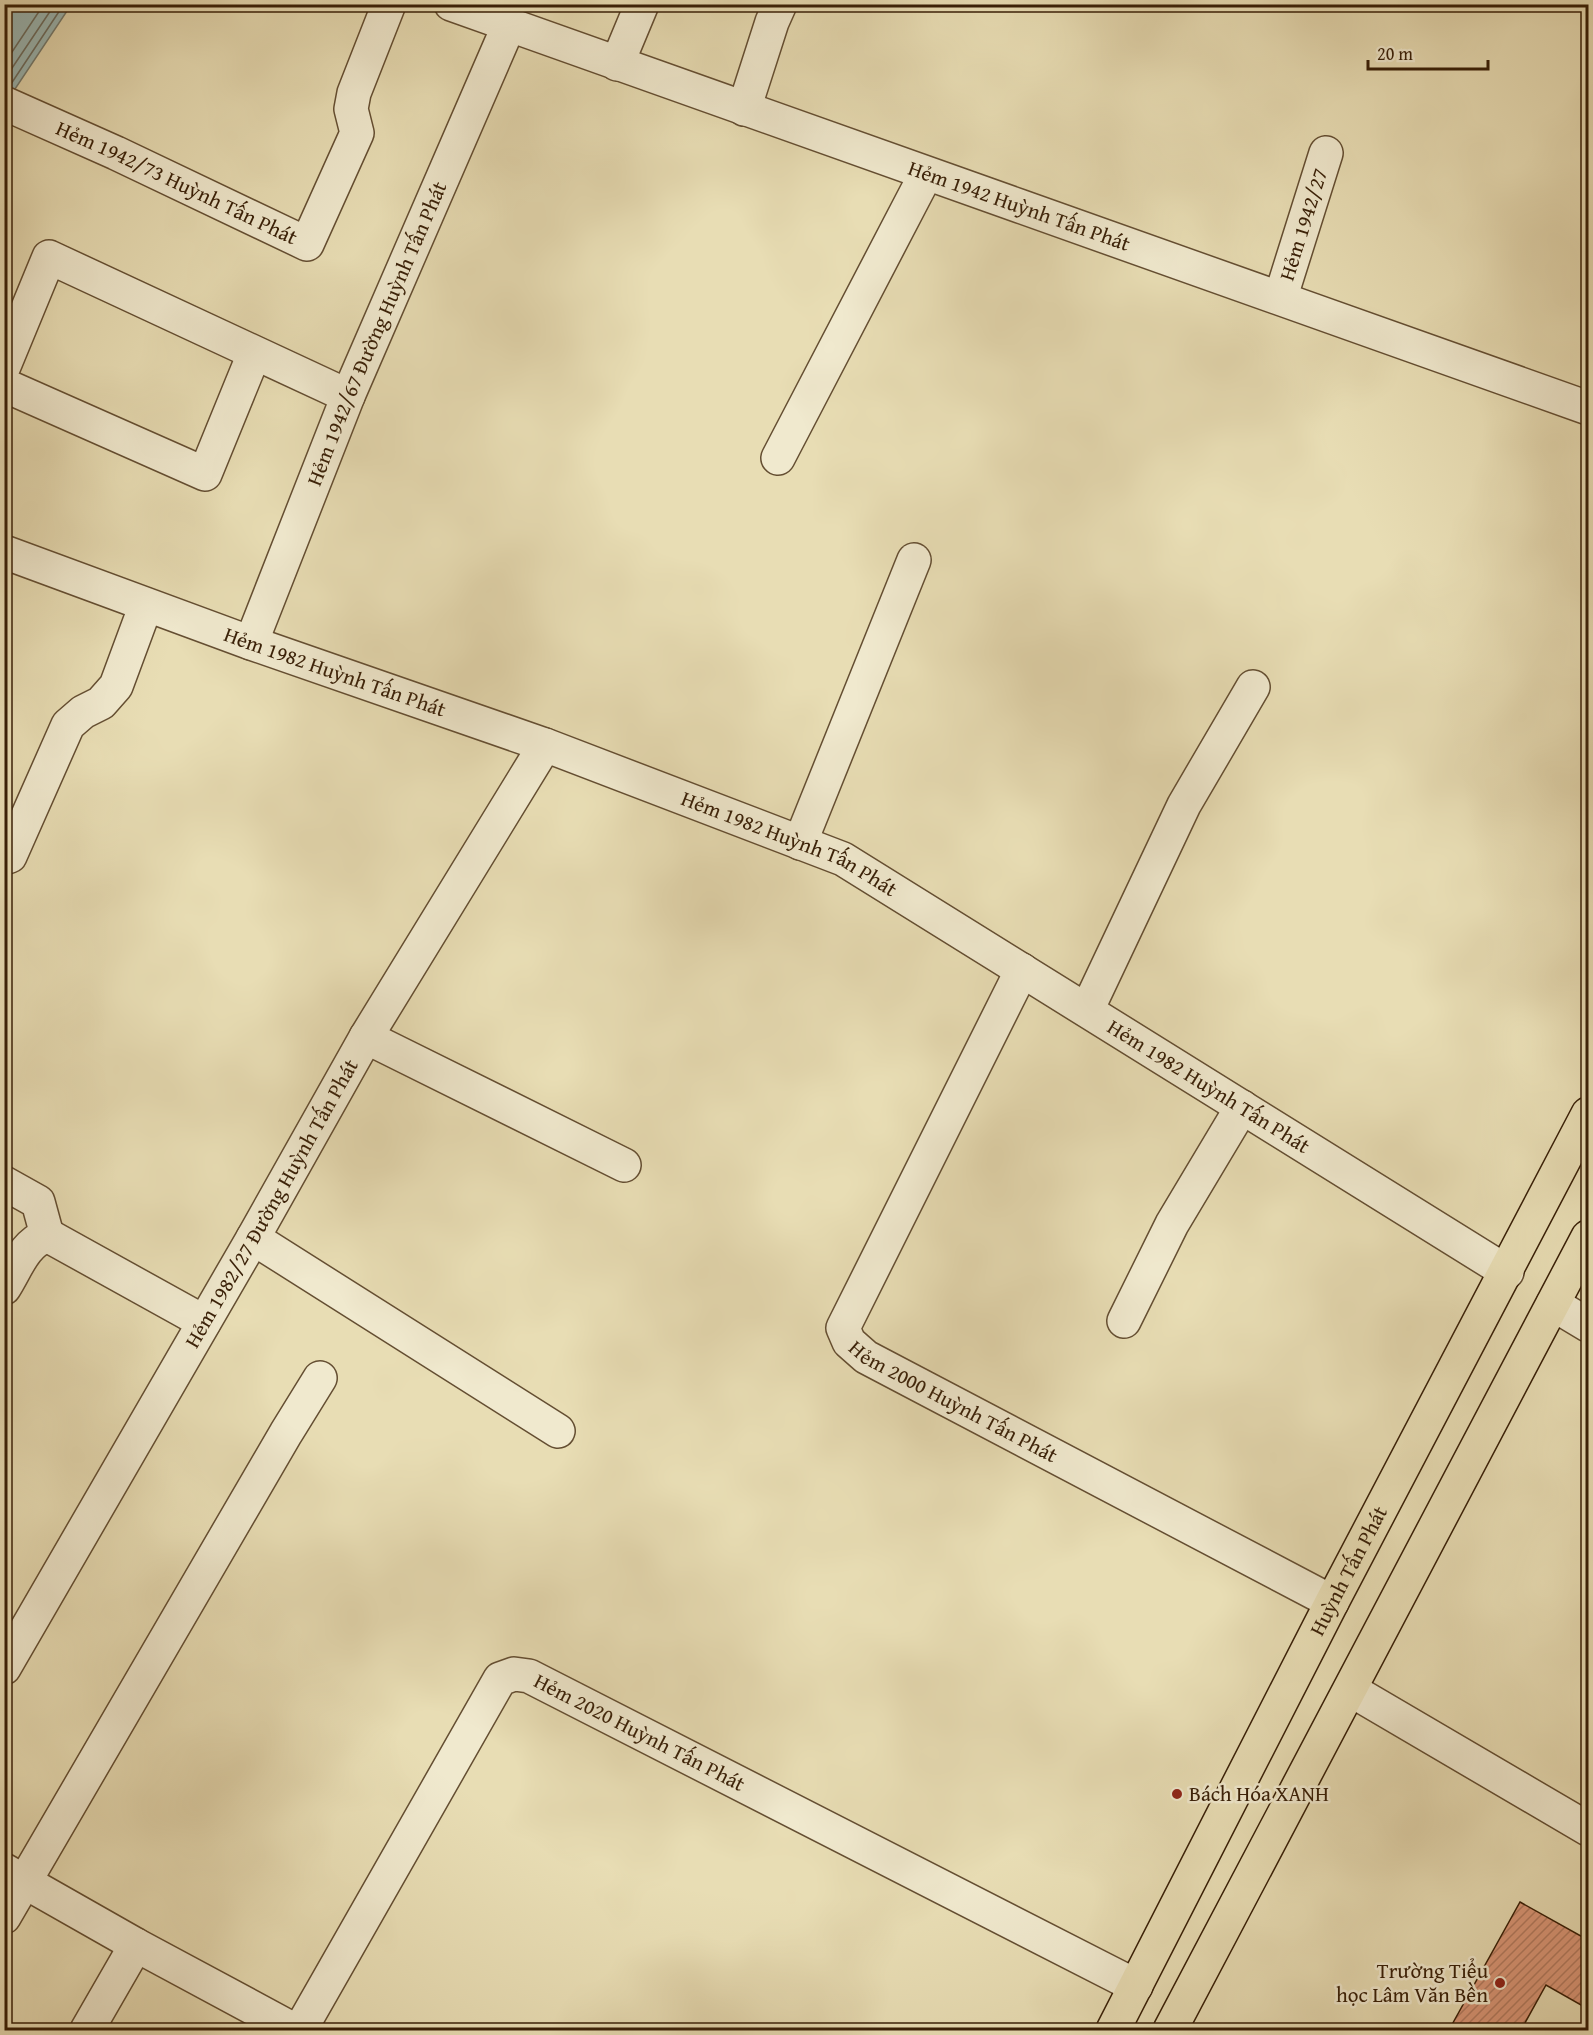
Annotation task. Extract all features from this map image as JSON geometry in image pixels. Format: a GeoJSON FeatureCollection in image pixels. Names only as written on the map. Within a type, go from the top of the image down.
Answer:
{"type":"FeatureCollection","features":[{"type":"Feature","properties":{"kind":"main road","name":"Huỳnh Tấn Phát"},"geometry":{"type":"LineString","coordinates":[[1113,2031],[1332,1602],[1588,1114]]}},
{"type":"Feature","properties":{"kind":"main road"},"geometry":{"type":"LineString","coordinates":[[1170,2031],[1588,1237]]}},
{"type":"Feature","properties":{"kind":"main road"},"geometry":{"type":"LineString","coordinates":[[1188,1885],[1234,1910]]}},
{"type":"Feature","properties":{"kind":"street","name":"Hẻm 1942/73 Huỳnh Tấn Phát"},"geometry":{"type":"LineString","coordinates":[[6,104],[116,153],[307,244],[357,133],[351,110],[354,93],[389,4]]}},
{"type":"Feature","properties":{"kind":"street","name":"Hẻm 1942 Huỳnh Tấn Phát"},"geometry":{"type":"LineString","coordinates":[[451,4],[926,174],[1281,296],[1588,408]]}},
{"type":"Feature","properties":{"kind":"street"},"geometry":{"type":"LineString","coordinates":[[617,64],[642,4]]}},
{"type":"Feature","properties":{"kind":"street"},"geometry":{"type":"LineString","coordinates":[[744,109],[780,4]]}},
{"type":"Feature","properties":{"kind":"street","name":"Hẻm 1942/67 Đường Huỳnh Tấn Phát"},"geometry":{"type":"LineString","coordinates":[[250,643],[348,396],[509,25]]}},
{"type":"Feature","properties":{"kind":"street","name":"Hẻm 1942/27"},"geometry":{"type":"LineString","coordinates":[[1281,296],[1326,153]]}},
{"type":"Feature","properties":{"kind":"street"},"geometry":{"type":"LineString","coordinates":[[778,458],[926,174]]}},
{"type":"Feature","properties":{"kind":"street"},"geometry":{"type":"LineString","coordinates":[[4,366],[49,257],[348,396]]}},
{"type":"Feature","properties":{"kind":"street"},"geometry":{"type":"LineString","coordinates":[[4,385],[205,474],[254,354]]}},
{"type":"Feature","properties":{"kind":"street","name":"Hẻm 1982 Huỳnh Tấn Phát"},"geometry":{"type":"LineString","coordinates":[[4,552],[250,643],[545,745],[843,859],[1507,1272]]}},
{"type":"Feature","properties":{"kind":"street"},"geometry":{"type":"LineString","coordinates":[[800,843],[915,560]]}},
{"type":"Feature","properties":{"kind":"street"},"geometry":{"type":"LineString","coordinates":[[4,858],[10,856],[68,725],[83,712],[101,703],[116,686],[146,605]]}},
{"type":"Feature","properties":{"kind":"street"},"geometry":{"type":"LineString","coordinates":[[1087,1010],[1184,805],[1253,687]]}},
{"type":"Feature","properties":{"kind":"street","name":"Hẻm 1982/27 Đường Huỳnh Tấn Phát"},"geometry":{"type":"LineString","coordinates":[[4,1668],[253,1238],[366,1037],[545,745]]}},
{"type":"Feature","properties":{"kind":"street","name":"Hẻm 2000 Huỳnh Tấn Phát"},"geometry":{"type":"LineString","coordinates":[[1022,970],[843,1328],[849,1342],[866,1357],[1332,1602]]}},
{"type":"Feature","properties":{"kind":"street"},"geometry":{"type":"LineString","coordinates":[[366,1037],[624,1165]]}},
{"type":"Feature","properties":{"kind":"street"},"geometry":{"type":"LineString","coordinates":[[1124,1321],[1172,1224],[1242,1107]]}},
{"type":"Feature","properties":{"kind":"street"},"geometry":{"type":"LineString","coordinates":[[4,1183],[38,1202],[47,1235],[204,1322]]}},
{"type":"Feature","properties":{"kind":"street"},"geometry":{"type":"LineString","coordinates":[[4,1288],[28,1247],[35,1240],[47,1235]]}},
{"type":"Feature","properties":{"kind":"street"},"geometry":{"type":"LineString","coordinates":[[253,1238],[558,1431]]}},
{"type":"Feature","properties":{"kind":"street"},"geometry":{"type":"LineString","coordinates":[[1553,1304],[1588,1325]]}},
{"type":"Feature","properties":{"kind":"street"},"geometry":{"type":"LineString","coordinates":[[4,1917],[15,1876],[320,1378]]}},
{"type":"Feature","properties":{"kind":"street","name":"Hẻm 2020 Huỳnh Tấn Phát"},"geometry":{"type":"LineString","coordinates":[[300,2031],[500,1679],[514,1674],[529,1676],[1136,1986]]}},
{"type":"Feature","properties":{"kind":"street"},"geometry":{"type":"LineString","coordinates":[[1351,1690],[1588,1829]]}},
{"type":"Feature","properties":{"kind":"street"},"geometry":{"type":"LineString","coordinates":[[15,1876],[294,2031]]}},
{"type":"Feature","properties":{"kind":"street"},"geometry":{"type":"LineString","coordinates":[[87,2031],[136,1945]]}},
{"type":"Feature","properties":{"kind":"water"},"geometry":{"type":"Polygon","coordinates":[[[5,5],[71,5],[5,104],[5,5]]]}},
{"type":"Feature","properties":{"kind":"building"},"geometry":{"type":"Polygon","coordinates":[[[1520,1902],[1588,1940],[1588,2009],[1546,1985],[1521,2030],[1449,2030],[1520,1902]]]}},
{"type":"Feature","properties":{"kind":"place","name":"Bách Hóa XANH"},"geometry":{"type":"Point","coordinates":[1177,1794]}},
{"type":"Feature","properties":{"kind":"place","name":"Trường Tiểu học Lâm Văn Bền"},"geometry":{"type":"Point","coordinates":[1500,1983]}}]}
